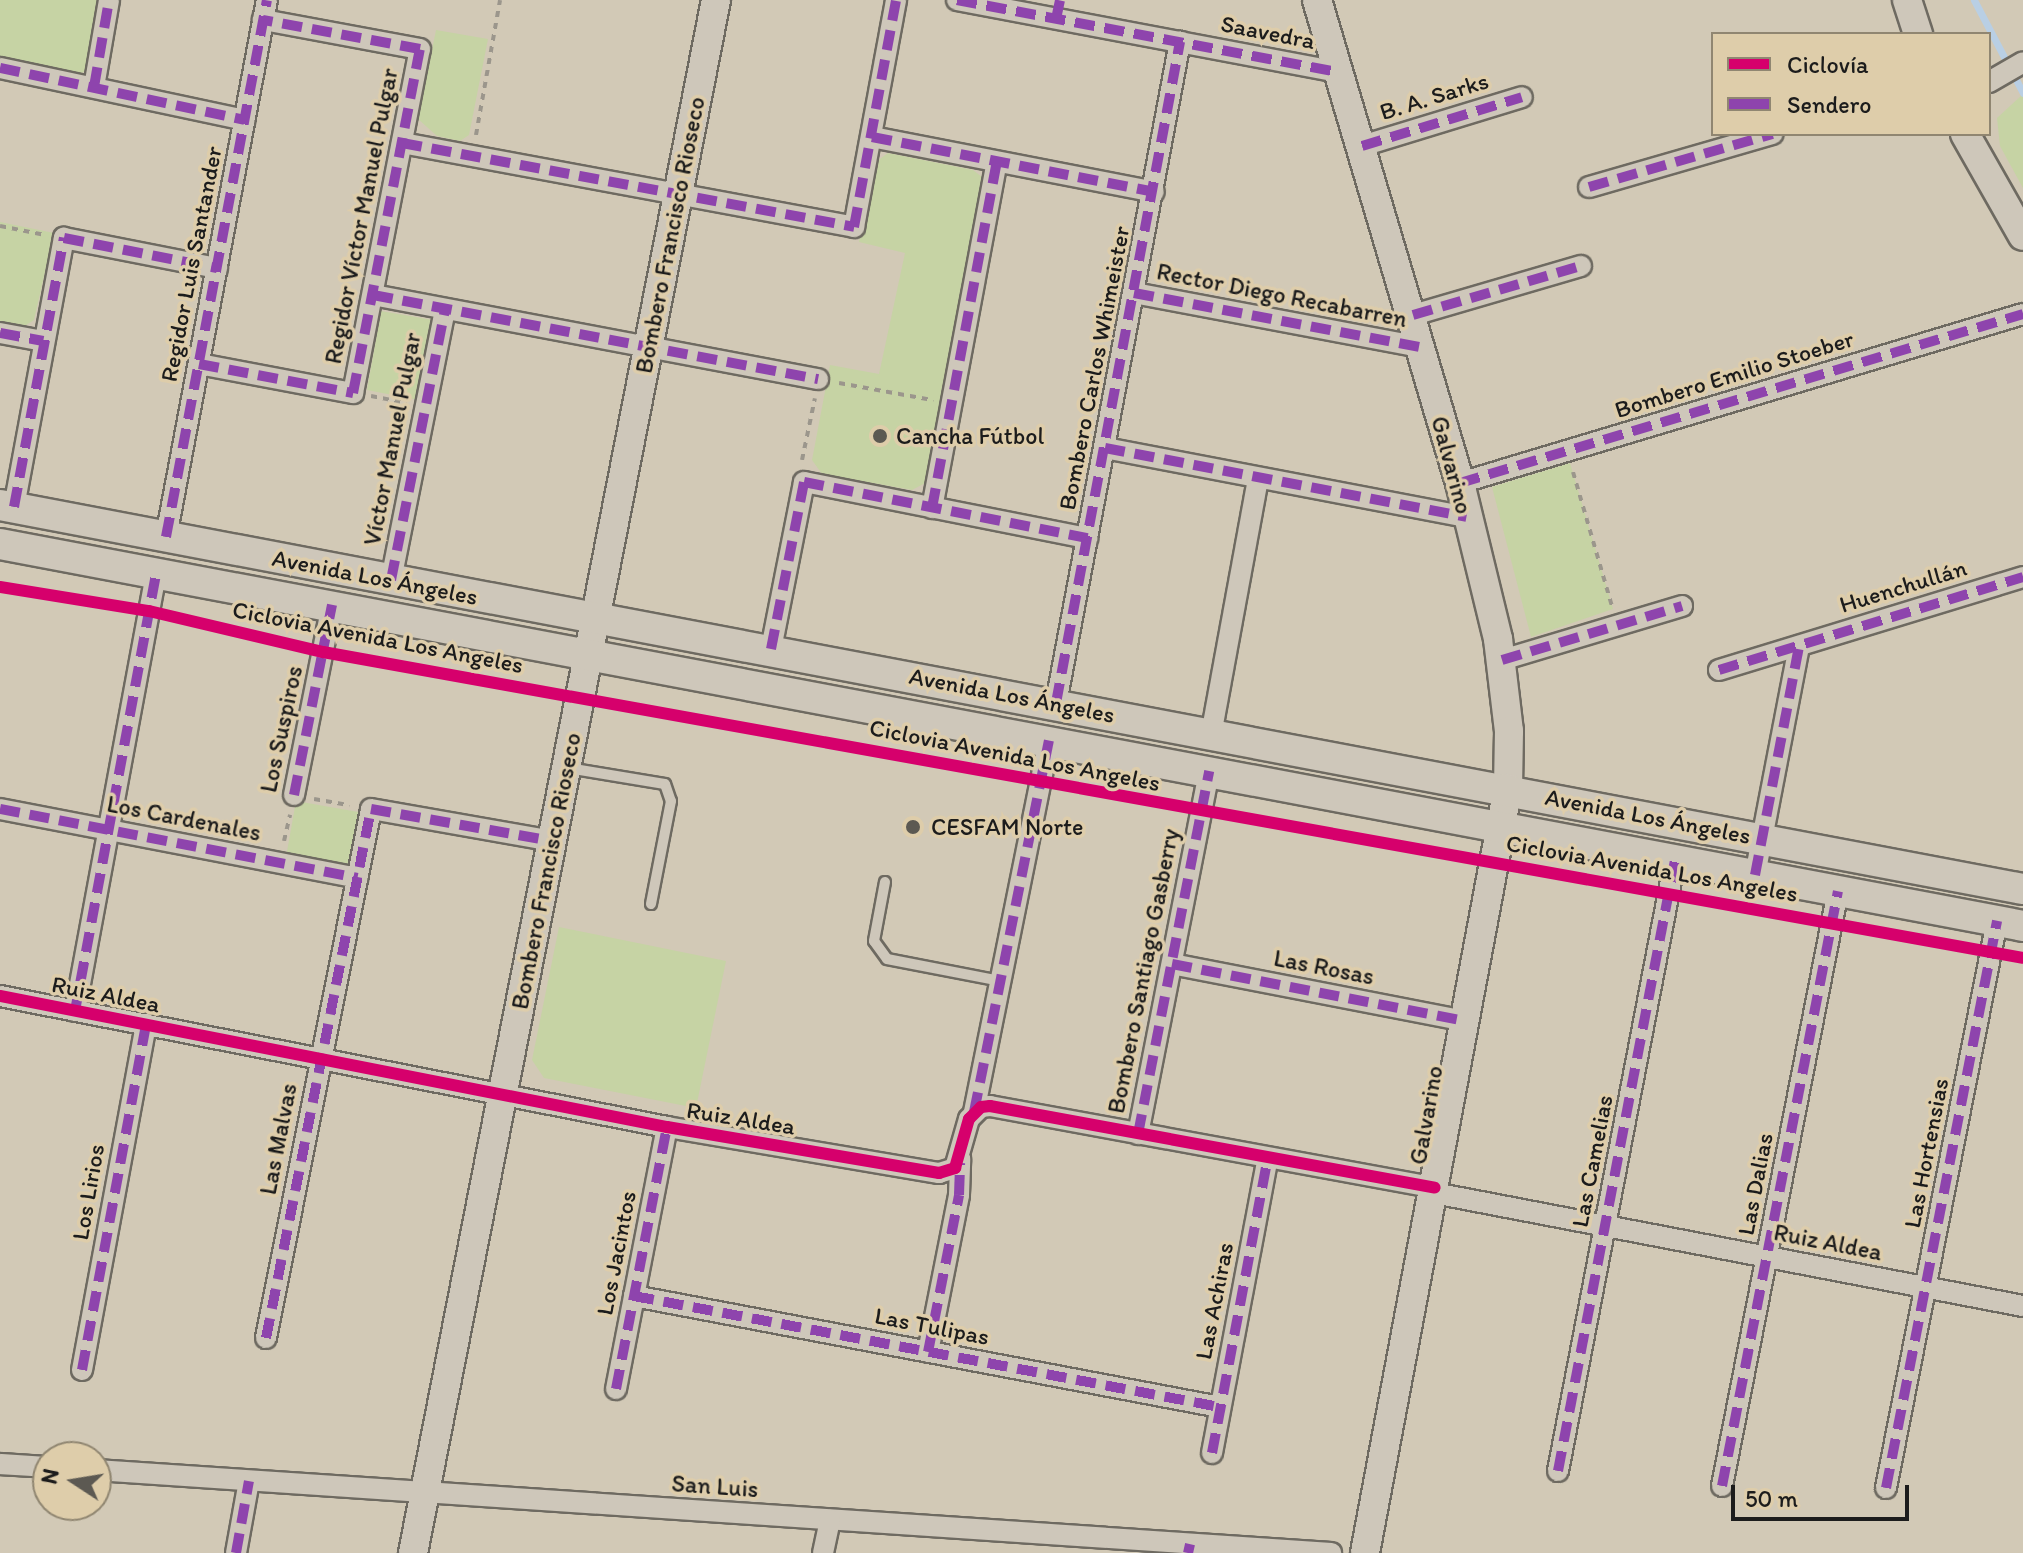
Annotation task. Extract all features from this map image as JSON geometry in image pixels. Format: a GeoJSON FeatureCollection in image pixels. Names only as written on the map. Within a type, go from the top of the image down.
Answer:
{"type":"FeatureCollection","features":[{"type":"Feature","properties":{"kind":"main road","name":"Bombero Francisco Rioseco"},"geometry":{"type":"LineString","coordinates":[[413,1553],[716,0]]}},
{"type":"Feature","properties":{"kind":"main road","name":"Galvarino"},"geometry":{"type":"LineString","coordinates":[[1317,0],[1334,71],[1362,146],[1460,483],[1502,660],[1508,788],[1365,1553]]}},
{"type":"Feature","properties":{"kind":"main road"},"geometry":{"type":"LineString","coordinates":[[1907,0],[1917,32]]}},
{"type":"Feature","properties":{"kind":"main road"},"geometry":{"type":"LineString","coordinates":[[1966,136],[2023,236]]}},
{"type":"Feature","properties":{"kind":"main road","name":"Avenida Los Ángeles"},"geometry":{"type":"LineString","coordinates":[[7,506],[1056,703],[1211,735],[1508,788],[2023,889]]}},
{"type":"Feature","properties":{"kind":"main road","name":"Avenida Los Ángeles"},"geometry":{"type":"LineString","coordinates":[[0,544],[2010,924]]}},
{"type":"Feature","properties":{"kind":"street"},"geometry":{"type":"LineString","coordinates":[[94,87],[109,0]]}},
{"type":"Feature","properties":{"kind":"street"},"geometry":{"type":"LineString","coordinates":[[402,143],[854,227],[896,0]]}},
{"type":"Feature","properties":{"kind":"street","name":"Saavedra"},"geometry":{"type":"LineString","coordinates":[[957,0],[1058,9],[1180,42],[1334,71]]}},
{"type":"Feature","properties":{"kind":"street","name":"Regidor Víctor Manuel Pulgar"},"geometry":{"type":"LineString","coordinates":[[265,10],[420,49],[353,393]]}},
{"type":"Feature","properties":{"kind":"street","name":"Regidor Luis Santander"},"geometry":{"type":"LineString","coordinates":[[166,537],[265,10]]}},
{"type":"Feature","properties":{"kind":"street","name":"Bombero Carlos Whimeister"},"geometry":{"type":"LineString","coordinates":[[1056,703],[1180,42]]}},
{"type":"Feature","properties":{"kind":"street"},"geometry":{"type":"LineString","coordinates":[[1996,78],[2023,62]]}},
{"type":"Feature","properties":{"kind":"street"},"geometry":{"type":"LineString","coordinates":[[0,68],[245,120]]}},
{"type":"Feature","properties":{"kind":"street","name":"B. A. Sarks"},"geometry":{"type":"LineString","coordinates":[[1362,146],[1522,97]]}},
{"type":"Feature","properties":{"kind":"street"},"geometry":{"type":"LineString","coordinates":[[1589,187],[1766,136]]}},
{"type":"Feature","properties":{"kind":"street"},"geometry":{"type":"LineString","coordinates":[[872,137],[1154,192]]}},
{"type":"Feature","properties":{"kind":"street"},"geometry":{"type":"LineString","coordinates":[[932,508],[997,162]]}},
{"type":"Feature","properties":{"kind":"street"},"geometry":{"type":"LineString","coordinates":[[7,506],[64,238],[217,268]]}},
{"type":"Feature","properties":{"kind":"street"},"geometry":{"type":"LineString","coordinates":[[1413,315],[1581,266]]}},
{"type":"Feature","properties":{"kind":"street","name":"Rector Diego Recabarren"},"geometry":{"type":"LineString","coordinates":[[1134,293],[1419,347]]}},
{"type":"Feature","properties":{"kind":"street"},"geometry":{"type":"LineString","coordinates":[[373,295],[818,379]]}},
{"type":"Feature","properties":{"kind":"street","name":"Víctor Manuel Pulgar"},"geometry":{"type":"LineString","coordinates":[[391,580],[445,309]]}},
{"type":"Feature","properties":{"kind":"street","name":"Bombero Emilio Stoeber"},"geometry":{"type":"LineString","coordinates":[[1460,483],[2023,314]]}},
{"type":"Feature","properties":{"kind":"street"},"geometry":{"type":"LineString","coordinates":[[0,333],[43,341]]}},
{"type":"Feature","properties":{"kind":"street"},"geometry":{"type":"LineString","coordinates":[[199,364],[353,393]]}},
{"type":"Feature","properties":{"kind":"street"},"geometry":{"type":"LineString","coordinates":[[1105,448],[1466,517]]}},
{"type":"Feature","properties":{"kind":"street"},"geometry":{"type":"LineString","coordinates":[[1211,735],[1258,478]]}},
{"type":"Feature","properties":{"kind":"street"},"geometry":{"type":"LineString","coordinates":[[771,649],[804,482],[1088,538]]}},
{"type":"Feature","properties":{"kind":"street"},"geometry":{"type":"LineString","coordinates":[[75,1011],[111,830],[156,572]]}},
{"type":"Feature","properties":{"kind":"street","name":"Huenchullán"},"geometry":{"type":"LineString","coordinates":[[1719,670],[2023,577]]}},
{"type":"Feature","properties":{"kind":"street","name":"Los Suspiros"},"geometry":{"type":"LineString","coordinates":[[294,795],[332,605]]}},
{"type":"Feature","properties":{"kind":"street"},"geometry":{"type":"LineString","coordinates":[[1502,660],[1682,606]]}},
{"type":"Feature","properties":{"kind":"street"},"geometry":{"type":"LineString","coordinates":[[1755,875],[1799,646]]}},
{"type":"Feature","properties":{"kind":"street"},"geometry":{"type":"LineString","coordinates":[[928,1352],[959,1195],[960,1159],[974,1112],[1049,741]]}},
{"type":"Feature","properties":{"kind":"street","name":"Bombero Santiago Gasberry"},"geometry":{"type":"LineString","coordinates":[[1138,1134],[1209,771]]}},
{"type":"Feature","properties":{"kind":"street","name":"Los Cardenales"},"geometry":{"type":"LineString","coordinates":[[0,809],[357,878]]}},
{"type":"Feature","properties":{"kind":"street"},"geometry":{"type":"LineString","coordinates":[[371,809],[552,841]]}},
{"type":"Feature","properties":{"kind":"street","name":"Las Malvas"},"geometry":{"type":"LineString","coordinates":[[266,1338],[371,809]]}},
{"type":"Feature","properties":{"kind":"street","name":"Las Camelias"},"geometry":{"type":"LineString","coordinates":[[1558,1471],[1675,860]]}},
{"type":"Feature","properties":{"kind":"street","name":"Las Dalias"},"geometry":{"type":"LineString","coordinates":[[1722,1486],[1838,891]]}},
{"type":"Feature","properties":{"kind":"street","name":"Las Hortensias"},"geometry":{"type":"LineString","coordinates":[[1886,1488],[1926,1287],[2010,924]]}},
{"type":"Feature","properties":{"kind":"street","name":"Las Rosas"},"geometry":{"type":"LineString","coordinates":[[1172,964],[1465,1021]]}},
{"type":"Feature","properties":{"kind":"street","name":"Ruiz Aldea"},"geometry":{"type":"LineString","coordinates":[[0,996],[667,1127],[939,1173],[955,1168],[960,1159]]}},
{"type":"Feature","properties":{"kind":"street","name":"Los Lirios"},"geometry":{"type":"LineString","coordinates":[[82,1370],[146,1024]]}},
{"type":"Feature","properties":{"kind":"street","name":"Ruiz Aldea"},"geometry":{"type":"LineString","coordinates":[[974,1112],[990,1106],[2023,1306]]}},
{"type":"Feature","properties":{"kind":"street","name":"Los Jacintos"},"geometry":{"type":"LineString","coordinates":[[616,1389],[667,1127]]}},
{"type":"Feature","properties":{"kind":"street","name":"Las Achiras"},"geometry":{"type":"LineString","coordinates":[[1212,1453],[1268,1158]]}},
{"type":"Feature","properties":{"kind":"street","name":"Las Tulipas"},"geometry":{"type":"LineString","coordinates":[[634,1296],[1220,1407]]}},
{"type":"Feature","properties":{"kind":"street"},"geometry":{"type":"LineString","coordinates":[[0,1464],[32,1466]]}},
{"type":"Feature","properties":{"kind":"street","name":"San Luis"},"geometry":{"type":"LineString","coordinates":[[112,1471],[1189,1548],[1331,1553]]}},
{"type":"Feature","properties":{"kind":"street"},"geometry":{"type":"LineString","coordinates":[[236,1553],[249,1481]]}},
{"type":"Feature","properties":{"kind":"street"},"geometry":{"type":"LineString","coordinates":[[823,1553],[830,1520]]}},
{"type":"Feature","properties":{"kind":"lane"},"geometry":{"type":"LineString","coordinates":[[566,768],[665,784],[671,801],[651,904]]}},
{"type":"Feature","properties":{"kind":"lane"},"geometry":{"type":"LineString","coordinates":[[885,882],[874,941],[887,959],[1000,981]]}},
{"type":"Feature","properties":{"kind":"path"},"geometry":{"type":"LineString","coordinates":[[472,156],[500,0]]}},
{"type":"Feature","properties":{"kind":"path"},"geometry":{"type":"LineString","coordinates":[[0,226],[64,238]]}},
{"type":"Feature","properties":{"kind":"path"},"geometry":{"type":"LineString","coordinates":[[804,482],[801,469],[818,379],[951,404]]}},
{"type":"Feature","properties":{"kind":"path"},"geometry":{"type":"LineString","coordinates":[[353,393],[425,407]]}},
{"type":"Feature","properties":{"kind":"path"},"geometry":{"type":"LineString","coordinates":[[1566,451],[1618,625]]}},
{"type":"Feature","properties":{"kind":"path"},"geometry":{"type":"LineString","coordinates":[[294,795],[371,809]]}},
{"type":"Feature","properties":{"kind":"green space"},"geometry":{"type":"Polygon","coordinates":[[[0,0],[97,0],[104,9],[91,68],[80,74],[0,60],[0,0]]]}},
{"type":"Feature","properties":{"kind":"green space"},"geometry":{"type":"Polygon","coordinates":[[[436,30],[488,39],[469,135],[460,141],[437,136],[418,119],[436,30]]]}},
{"type":"Feature","properties":{"kind":"green space"},"geometry":{"type":"Polygon","coordinates":[[[2023,94],[2023,188],[2000,146],[1997,118],[2023,94]]]}},
{"type":"Feature","properties":{"kind":"green space"},"geometry":{"type":"Polygon","coordinates":[[[888,153],[973,170],[986,180],[929,481],[912,490],[822,474],[812,460],[830,365],[879,374],[905,253],[859,242],[873,164],[888,153]]]}},
{"type":"Feature","properties":{"kind":"green space"},"geometry":{"type":"Polygon","coordinates":[[[0,222],[54,233],[34,320],[23,327],[0,323],[0,222]]]}},
{"type":"Feature","properties":{"kind":"green space"},"geometry":{"type":"Polygon","coordinates":[[[381,311],[433,320],[418,400],[367,390],[381,311]]]}},
{"type":"Feature","properties":{"kind":"green space"},"geometry":{"type":"Polygon","coordinates":[[[1570,463],[1613,609],[1531,637],[1492,487],[1570,463]]]}},
{"type":"Feature","properties":{"kind":"green space"},"geometry":{"type":"Polygon","coordinates":[[[296,801],[364,813],[353,869],[286,857],[296,801]]]}},
{"type":"Feature","properties":{"kind":"green space"},"geometry":{"type":"Polygon","coordinates":[[[559,927],[726,961],[696,1108],[544,1078],[532,1060],[559,927]]]}},
{"type":"Feature","properties":{"kind":"waterway"},"geometry":{"type":"LineString","coordinates":[[1974,0],[1991,32]]}},
{"type":"Feature","properties":{"kind":"waterway"},"geometry":{"type":"LineString","coordinates":[[1991,32],[2023,93]]}},
{"type":"Feature","properties":{"kind":"marked path"},"geometry":{"type":"LineString","coordinates":[[94,87],[109,0]]}},
{"type":"Feature","properties":{"kind":"marked path"},"geometry":{"type":"LineString","coordinates":[[166,537],[267,0]]}},
{"type":"Feature","properties":{"kind":"marked path"},"geometry":{"type":"LineString","coordinates":[[402,143],[854,227],[896,0]]}},
{"type":"Feature","properties":{"kind":"marked path"},"geometry":{"type":"LineString","coordinates":[[957,0],[1334,71]]}},
{"type":"Feature","properties":{"kind":"marked path"},"geometry":{"type":"LineString","coordinates":[[1056,19],[1060,0]]}},
{"type":"Feature","properties":{"kind":"marked path"},"geometry":{"type":"LineString","coordinates":[[199,364],[353,393],[420,49],[263,20]]}},
{"type":"Feature","properties":{"kind":"marked path"},"geometry":{"type":"LineString","coordinates":[[1056,703],[1180,42]]}},
{"type":"Feature","properties":{"kind":"marked path"},"geometry":{"type":"LineString","coordinates":[[0,68],[245,120]]}},
{"type":"Feature","properties":{"kind":"marked path"},"geometry":{"type":"LineString","coordinates":[[1362,146],[1522,97]]}},
{"type":"Feature","properties":{"kind":"marked path"},"geometry":{"type":"LineString","coordinates":[[1589,187],[1766,136]]}},
{"type":"Feature","properties":{"kind":"marked path"},"geometry":{"type":"LineString","coordinates":[[872,137],[1154,192]]}},
{"type":"Feature","properties":{"kind":"marked path"},"geometry":{"type":"LineString","coordinates":[[932,508],[997,162]]}},
{"type":"Feature","properties":{"kind":"marked path"},"geometry":{"type":"LineString","coordinates":[[14,507],[64,238],[217,268]]}},
{"type":"Feature","properties":{"kind":"marked path"},"geometry":{"type":"LineString","coordinates":[[1413,315],[1581,266]]}},
{"type":"Feature","properties":{"kind":"marked path"},"geometry":{"type":"LineString","coordinates":[[1134,293],[1419,347]]}},
{"type":"Feature","properties":{"kind":"marked path"},"geometry":{"type":"LineString","coordinates":[[373,295],[818,379]]}},
{"type":"Feature","properties":{"kind":"marked path"},"geometry":{"type":"LineString","coordinates":[[391,580],[445,309]]}},
{"type":"Feature","properties":{"kind":"marked path"},"geometry":{"type":"LineString","coordinates":[[1460,483],[2023,314]]}},
{"type":"Feature","properties":{"kind":"marked path"},"geometry":{"type":"LineString","coordinates":[[0,333],[43,341]]}},
{"type":"Feature","properties":{"kind":"marked path"},"geometry":{"type":"LineString","coordinates":[[1105,448],[1466,517]]}},
{"type":"Feature","properties":{"kind":"marked path"},"geometry":{"type":"LineString","coordinates":[[771,649],[804,482],[1088,538]]}},
{"type":"Feature","properties":{"kind":"marked path"},"geometry":{"type":"LineString","coordinates":[[75,1011],[156,572]]}},
{"type":"Feature","properties":{"kind":"marked path"},"geometry":{"type":"LineString","coordinates":[[1719,670],[2023,577]]}},
{"type":"Feature","properties":{"kind":"marked path"},"geometry":{"type":"LineString","coordinates":[[294,795],[332,605]]}},
{"type":"Feature","properties":{"kind":"marked path"},"geometry":{"type":"LineString","coordinates":[[1502,660],[1682,606]]}},
{"type":"Feature","properties":{"kind":"marked path"},"geometry":{"type":"LineString","coordinates":[[1755,875],[1799,646]]}},
{"type":"Feature","properties":{"kind":"marked path"},"geometry":{"type":"LineString","coordinates":[[974,1112],[1049,741]]}},
{"type":"Feature","properties":{"kind":"marked path"},"geometry":{"type":"LineString","coordinates":[[1138,1134],[1209,771]]}},
{"type":"Feature","properties":{"kind":"marked path"},"geometry":{"type":"LineString","coordinates":[[0,809],[357,878]]}},
{"type":"Feature","properties":{"kind":"marked path"},"geometry":{"type":"LineString","coordinates":[[266,1338],[371,809],[552,841]]}},
{"type":"Feature","properties":{"kind":"marked path"},"geometry":{"type":"LineString","coordinates":[[1558,1471],[1675,860]]}},
{"type":"Feature","properties":{"kind":"marked path"},"geometry":{"type":"LineString","coordinates":[[1722,1486],[1838,891]]}},
{"type":"Feature","properties":{"kind":"marked path"},"geometry":{"type":"LineString","coordinates":[[1886,1488],[1997,921]]}},
{"type":"Feature","properties":{"kind":"marked path"},"geometry":{"type":"LineString","coordinates":[[1172,964],[1465,1021]]}},
{"type":"Feature","properties":{"kind":"marked path"},"geometry":{"type":"LineString","coordinates":[[82,1370],[146,1024]]}},
{"type":"Feature","properties":{"kind":"marked path"},"geometry":{"type":"LineString","coordinates":[[616,1389],[667,1127]]}},
{"type":"Feature","properties":{"kind":"marked path"},"geometry":{"type":"LineString","coordinates":[[1212,1453],[1268,1158]]}},
{"type":"Feature","properties":{"kind":"marked path"},"geometry":{"type":"LineString","coordinates":[[928,1352],[959,1195],[960,1163]]}},
{"type":"Feature","properties":{"kind":"marked path"},"geometry":{"type":"LineString","coordinates":[[634,1296],[1220,1407]]}},
{"type":"Feature","properties":{"kind":"marked path"},"geometry":{"type":"LineString","coordinates":[[236,1553],[249,1481]]}},
{"type":"Feature","properties":{"kind":"marked path"},"geometry":{"type":"LineString","coordinates":[[1188,1553],[1190,1544]]}},
{"type":"Feature","properties":{"kind":"cycle path","name":"Ciclovia Avenida Los Angeles"},"geometry":{"type":"LineString","coordinates":[[0,587],[149,611],[323,652],[2023,958]]}},
{"type":"Feature","properties":{"kind":"cycle path"},"geometry":{"type":"LineString","coordinates":[[0,996],[667,1127],[939,1173],[955,1168],[969,1119],[981,1107],[990,1106],[1435,1188]]}},
{"type":"Feature","properties":{"kind":"place","name":"Cancha Fútbol"},"geometry":{"type":"Point","coordinates":[880,436]}},
{"type":"Feature","properties":{"kind":"place","name":"CESFAM Norte"},"geometry":{"type":"Point","coordinates":[913,827]}}]}
